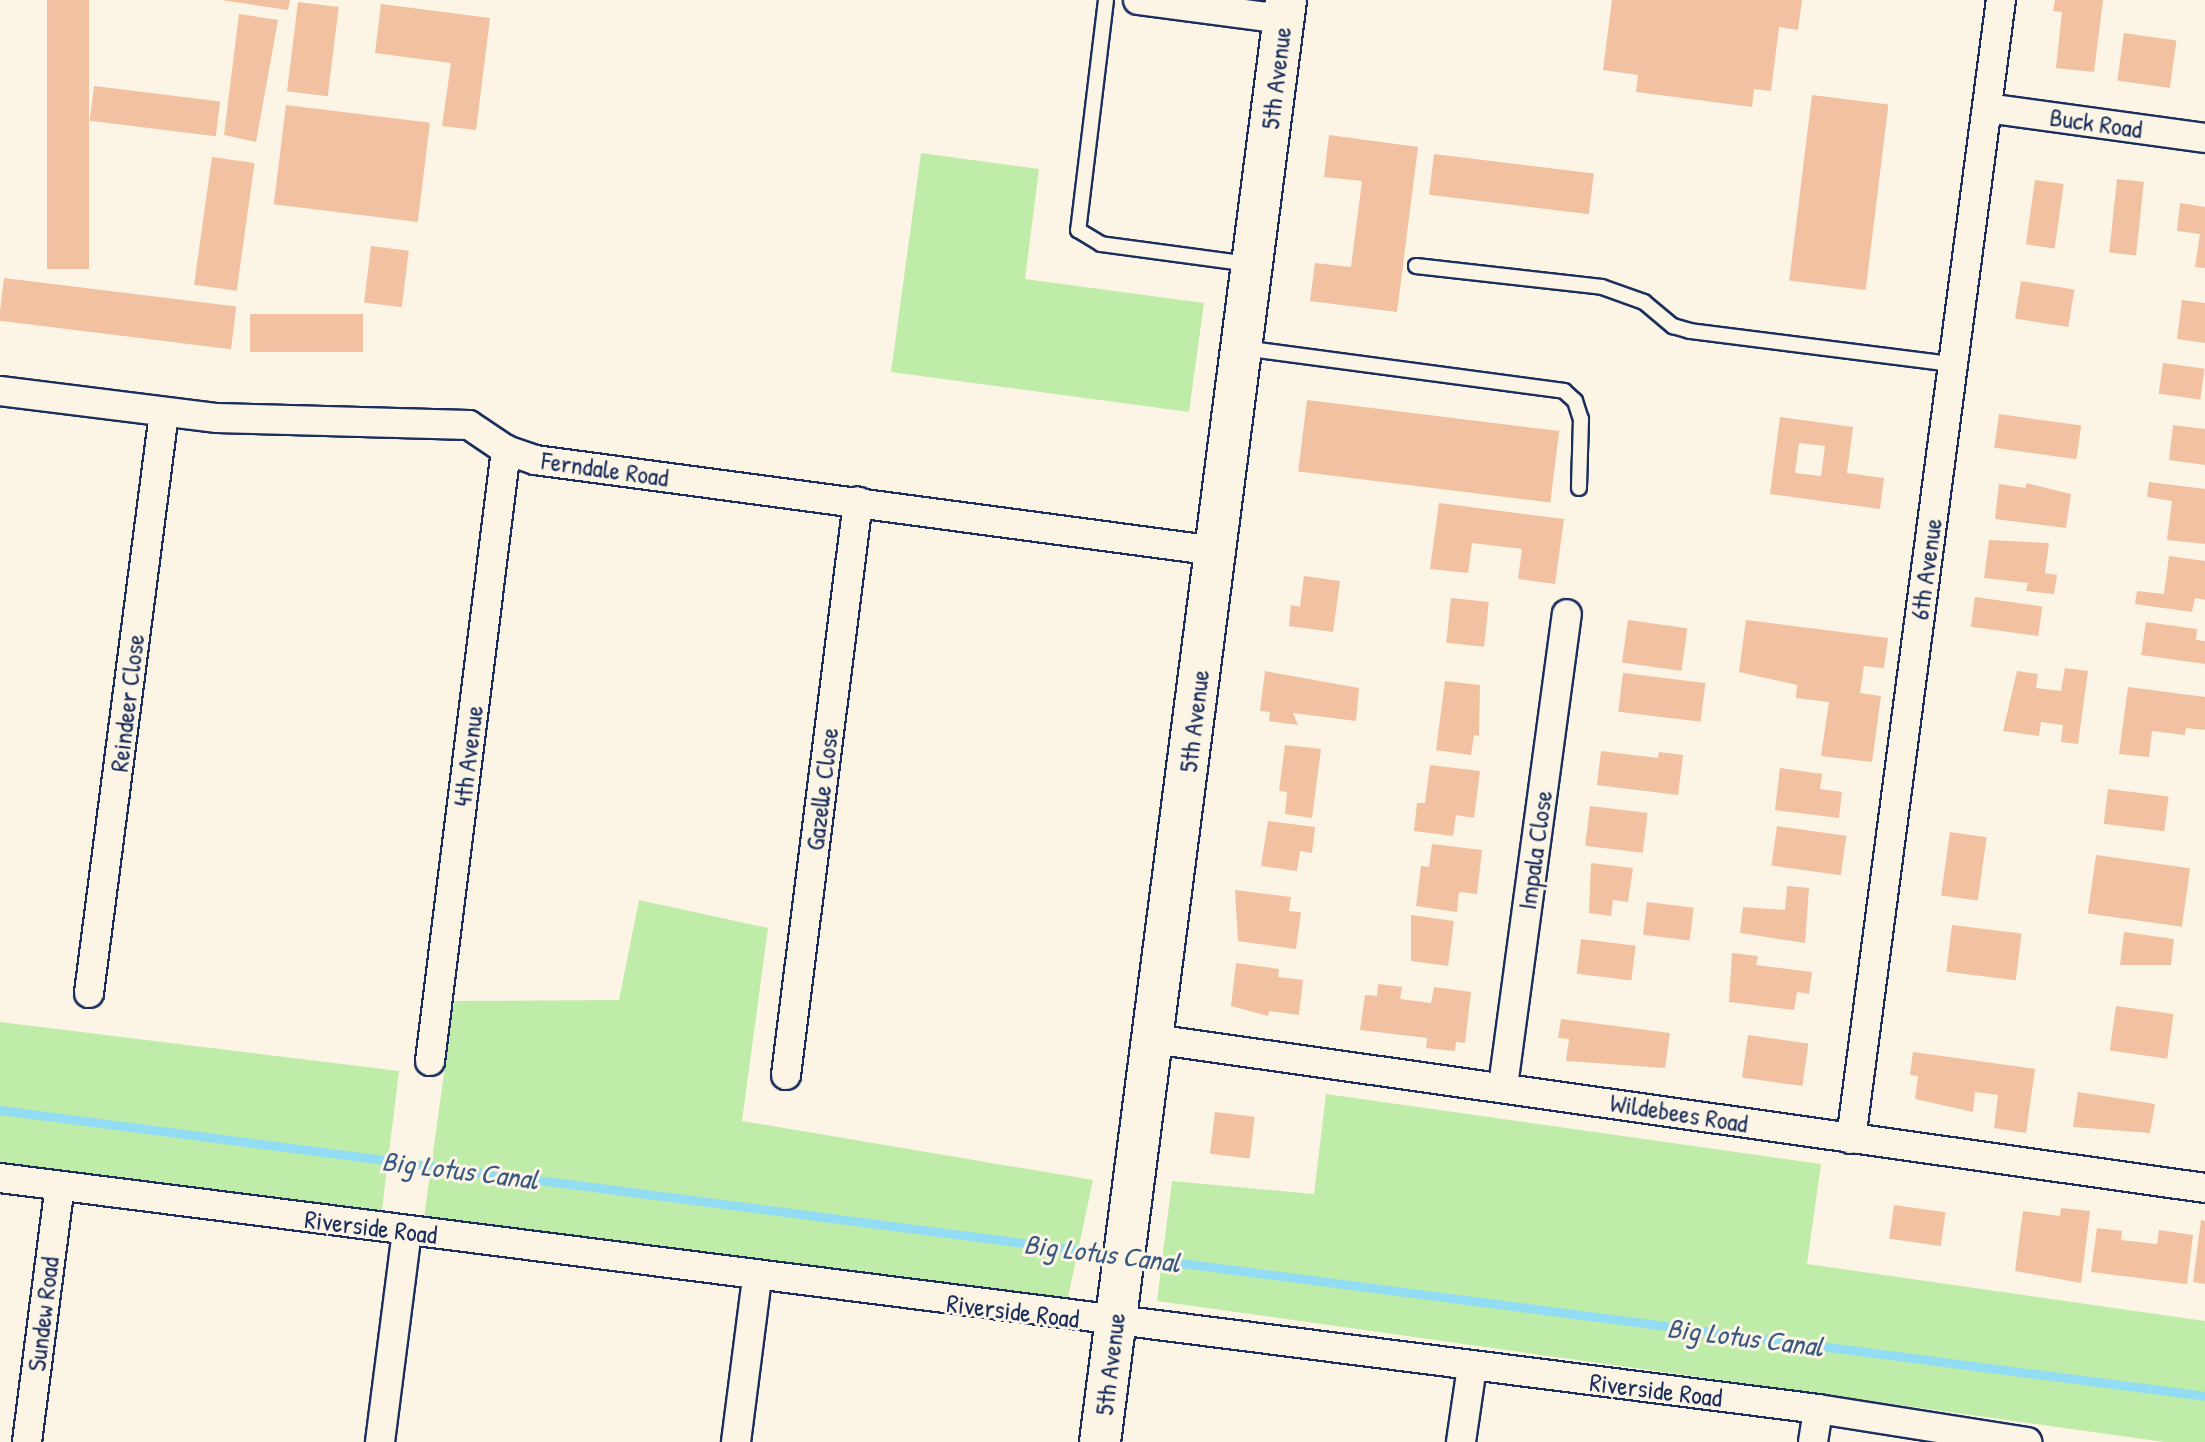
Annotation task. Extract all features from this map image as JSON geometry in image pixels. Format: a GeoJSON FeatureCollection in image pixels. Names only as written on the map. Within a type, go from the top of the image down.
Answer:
{"type":"FeatureCollection","features":[{"type":"Feature","properties":{"kind":"main road","name":"5th Avenue"},"geometry":{"type":"LineString","coordinates":[[1100,1442],[1285,10]]}},
{"type":"Feature","properties":{"kind":"street"},"geometry":{"type":"LineString","coordinates":[[1138,0],[1285,10]]}},
{"type":"Feature","properties":{"kind":"street","name":"6th Avenue"},"geometry":{"type":"LineString","coordinates":[[1851,1139],[2001,0]]}},
{"type":"Feature","properties":{"kind":"street","name":"Buck Road"},"geometry":{"type":"LineString","coordinates":[[1987,108],[2205,138]]}},
{"type":"Feature","properties":{"kind":"street","name":"Ferndale Road"},"geometry":{"type":"LineString","coordinates":[[0,391],[164,413],[469,425],[506,450],[535,460],[1216,551]]}},
{"type":"Feature","properties":{"kind":"street","name":"Reindeer Close"},"geometry":{"type":"LineString","coordinates":[[89,993],[164,413]]}},
{"type":"Feature","properties":{"kind":"street","name":"4th Avenue"},"geometry":{"type":"LineString","coordinates":[[430,1061],[506,450]]}},
{"type":"Feature","properties":{"kind":"street","name":"Gazelle Close"},"geometry":{"type":"LineString","coordinates":[[786,1075],[858,502]]}},
{"type":"Feature","properties":{"kind":"street","name":"Impala Close"},"geometry":{"type":"LineString","coordinates":[[1503,1086],[1567,614]]}},
{"type":"Feature","properties":{"kind":"street","name":"Wildebees Road"},"geometry":{"type":"LineString","coordinates":[[1153,1039],[1503,1086],[1851,1139],[2205,1184]]}},
{"type":"Feature","properties":{"kind":"street","name":"Riverside Road"},"geometry":{"type":"LineString","coordinates":[[0,1178],[1116,1323],[1818,1409],[2027,1442]]}},
{"type":"Feature","properties":{"kind":"street","name":"Sundew Road"},"geometry":{"type":"LineString","coordinates":[[27,1442],[60,1186]]}},
{"type":"Feature","properties":{"kind":"street"},"geometry":{"type":"LineString","coordinates":[[380,1442],[407,1232]]}},
{"type":"Feature","properties":{"kind":"street"},"geometry":{"type":"LineString","coordinates":[[736,1442],[757,1277]]}},
{"type":"Feature","properties":{"kind":"street"},"geometry":{"type":"LineString","coordinates":[[1461,1442],[1472,1367]]}},
{"type":"Feature","properties":{"kind":"street"},"geometry":{"type":"LineString","coordinates":[[1813,1442],[1818,1409]]}},
{"type":"Feature","properties":{"kind":"lane"},"geometry":{"type":"LineString","coordinates":[[1106,0],[1078,230],[1101,244],[1254,265]]}},
{"type":"Feature","properties":{"kind":"lane"},"geometry":{"type":"LineString","coordinates":[[1416,266],[1602,287],[1644,302],[1673,326],[1690,331],[1953,364]]}},
{"type":"Feature","properties":{"kind":"lane"},"geometry":{"type":"LineString","coordinates":[[1242,348],[1564,391],[1575,401],[1581,419],[1579,488]]}},
{"type":"Feature","properties":{"kind":"green space"},"geometry":{"type":"Polygon","coordinates":[[[921,153],[1039,169],[1025,279],[1204,303],[1189,412],[891,372],[921,153]]]}},
{"type":"Feature","properties":{"kind":"green space"},"geometry":{"type":"Polygon","coordinates":[[[639,900],[768,928],[742,1121],[1093,1180],[1067,1302],[424,1218],[454,1001],[619,1000],[639,900]]]}},
{"type":"Feature","properties":{"kind":"green space"},"geometry":{"type":"Polygon","coordinates":[[[0,1022],[399,1071],[381,1218],[0,1171],[0,1022]]]}},
{"type":"Feature","properties":{"kind":"green space"},"geometry":{"type":"Polygon","coordinates":[[[1326,1094],[1821,1164],[1807,1264],[2205,1321],[2205,1442],[2164,1442],[1157,1301],[1172,1181],[1314,1194],[1326,1094]]]}},
{"type":"Feature","properties":{"kind":"building"},"geometry":{"type":"Polygon","coordinates":[[[47,0],[89,0],[89,269],[47,269],[47,0]]]}},
{"type":"Feature","properties":{"kind":"building"},"geometry":{"type":"Polygon","coordinates":[[[221,0],[290,0],[288,10],[221,0]]]}},
{"type":"Feature","properties":{"kind":"building"},"geometry":{"type":"Polygon","coordinates":[[[1612,0],[1802,0],[1798,30],[1779,27],[1771,91],[1754,89],[1752,107],[1636,92],[1638,75],[1603,70],[1612,0]]]}},
{"type":"Feature","properties":{"kind":"building"},"geometry":{"type":"Polygon","coordinates":[[[2055,0],[2103,0],[2094,72],[2056,68],[2062,12],[2053,11],[2055,0]]]}},
{"type":"Feature","properties":{"kind":"building"},"geometry":{"type":"Polygon","coordinates":[[[298,2],[339,7],[328,96],[287,91],[298,2]]]}},
{"type":"Feature","properties":{"kind":"building"},"geometry":{"type":"Polygon","coordinates":[[[381,4],[490,18],[476,130],[442,126],[451,63],[375,53],[381,4]]]}},
{"type":"Feature","properties":{"kind":"building"},"geometry":{"type":"Polygon","coordinates":[[[239,14],[278,20],[256,142],[224,135],[239,14]]]}},
{"type":"Feature","properties":{"kind":"building"},"geometry":{"type":"Polygon","coordinates":[[[2124,33],[2176,40],[2170,88],[2117,81],[2124,33]]]}},
{"type":"Feature","properties":{"kind":"building"},"geometry":{"type":"Polygon","coordinates":[[[94,86],[220,101],[216,136],[90,121],[94,86]]]}},
{"type":"Feature","properties":{"kind":"building"},"geometry":{"type":"Polygon","coordinates":[[[1812,95],[1888,104],[1866,290],[1789,281],[1812,95]]]}},
{"type":"Feature","properties":{"kind":"building"},"geometry":{"type":"Polygon","coordinates":[[[286,105],[430,123],[418,222],[274,204],[286,105]]]}},
{"type":"Feature","properties":{"kind":"building"},"geometry":{"type":"Polygon","coordinates":[[[1329,135],[1418,147],[1397,312],[1310,301],[1315,263],[1351,267],[1362,181],[1324,177],[1329,135]]]}},
{"type":"Feature","properties":{"kind":"building"},"geometry":{"type":"Polygon","coordinates":[[[1434,154],[1594,174],[1589,214],[1429,195],[1434,154]]]}},
{"type":"Feature","properties":{"kind":"building"},"geometry":{"type":"Polygon","coordinates":[[[212,157],[255,163],[237,291],[194,285],[212,157]]]}},
{"type":"Feature","properties":{"kind":"building"},"geometry":{"type":"Polygon","coordinates":[[[2117,179],[2144,182],[2136,255],[2109,253],[2117,179]]]}},
{"type":"Feature","properties":{"kind":"building"},"geometry":{"type":"Polygon","coordinates":[[[2035,180],[2064,184],[2055,248],[2026,244],[2035,180]]]}},
{"type":"Feature","properties":{"kind":"building"},"geometry":{"type":"Polygon","coordinates":[[[2180,203],[2205,207],[2205,268],[2195,267],[2200,234],[2177,231],[2180,203]]]}},
{"type":"Feature","properties":{"kind":"building"},"geometry":{"type":"Polygon","coordinates":[[[371,246],[409,251],[402,307],[364,303],[371,246]]]}},
{"type":"Feature","properties":{"kind":"building"},"geometry":{"type":"Polygon","coordinates":[[[4,278],[236,307],[231,349],[0,321],[4,278]]]}},
{"type":"Feature","properties":{"kind":"building"},"geometry":{"type":"Polygon","coordinates":[[[2021,281],[2074,289],[2068,327],[2015,319],[2021,281]]]}},
{"type":"Feature","properties":{"kind":"building"},"geometry":{"type":"Polygon","coordinates":[[[2182,300],[2205,303],[2205,343],[2177,339],[2182,300]]]}},
{"type":"Feature","properties":{"kind":"building"},"geometry":{"type":"Polygon","coordinates":[[[250,314],[363,314],[363,352],[250,352],[250,314]]]}},
{"type":"Feature","properties":{"kind":"building"},"geometry":{"type":"Polygon","coordinates":[[[2163,363],[2205,369],[2200,400],[2159,394],[2163,363]]]}},
{"type":"Feature","properties":{"kind":"building"},"geometry":{"type":"Polygon","coordinates":[[[1307,400],[1559,431],[1550,502],[1298,471],[1307,400]]]}},
{"type":"Feature","properties":{"kind":"building"},"geometry":{"type":"Polygon","coordinates":[[[1999,414],[2081,426],[2076,459],[1994,448],[1999,414]]]}},
{"type":"Feature","properties":{"kind":"building"},"geometry":{"type":"Polygon","coordinates":[[[1780,417],[1853,427],[1847,473],[1884,478],[1880,509],[1770,494],[1780,417]],[[1799,443],[1795,473],[1821,476],[1825,446],[1799,443]]]}},
{"type":"Feature","properties":{"kind":"building"},"geometry":{"type":"Polygon","coordinates":[[[2173,425],[2205,429],[2205,465],[2169,460],[2173,425]]]}},
{"type":"Feature","properties":{"kind":"building"},"geometry":{"type":"Polygon","coordinates":[[[2149,482],[2205,489],[2205,544],[2167,540],[2172,501],[2147,497],[2149,482]]]}},
{"type":"Feature","properties":{"kind":"building"},"geometry":{"type":"Polygon","coordinates":[[[2026,483],[2071,494],[2066,528],[1995,519],[1999,484],[2026,488],[2026,483]]]}},
{"type":"Feature","properties":{"kind":"building"},"geometry":{"type":"Polygon","coordinates":[[[1439,503],[1564,519],[1555,584],[1518,579],[1522,549],[1472,543],[1468,573],[1430,569],[1439,503]]]}},
{"type":"Feature","properties":{"kind":"building"},"geometry":{"type":"Polygon","coordinates":[[[1989,540],[2049,543],[2045,573],[2057,575],[2054,594],[2026,591],[2028,583],[1984,578],[1989,540]]]}},
{"type":"Feature","properties":{"kind":"building"},"geometry":{"type":"Polygon","coordinates":[[[2169,556],[2205,561],[2205,600],[2195,598],[2192,612],[2135,604],[2137,591],[2164,594],[2169,556]]]}},
{"type":"Feature","properties":{"kind":"building"},"geometry":{"type":"Polygon","coordinates":[[[1304,576],[1340,581],[1333,632],[1289,626],[1291,605],[1300,607],[1304,576]]]}},
{"type":"Feature","properties":{"kind":"building"},"geometry":{"type":"Polygon","coordinates":[[[1975,597],[2042,606],[2038,636],[1971,627],[1975,597]]]}},
{"type":"Feature","properties":{"kind":"building"},"geometry":{"type":"Polygon","coordinates":[[[1451,598],[1489,602],[1484,647],[1446,643],[1451,598]]]}},
{"type":"Feature","properties":{"kind":"building"},"geometry":{"type":"Polygon","coordinates":[[[1628,620],[1687,628],[1681,671],[1622,663],[1628,620]]]}},
{"type":"Feature","properties":{"kind":"building"},"geometry":{"type":"Polygon","coordinates":[[[1746,620],[1888,638],[1884,668],[1864,666],[1860,693],[1881,696],[1872,762],[1821,756],[1829,702],[1796,698],[1797,685],[1739,672],[1746,620]]]}},
{"type":"Feature","properties":{"kind":"building"},"geometry":{"type":"Polygon","coordinates":[[[2146,622],[2197,629],[2196,640],[2205,641],[2205,664],[2141,655],[2146,622]]]}},
{"type":"Feature","properties":{"kind":"building"},"geometry":{"type":"Polygon","coordinates":[[[2065,668],[2088,671],[2078,744],[2061,742],[2063,725],[2041,722],[2039,736],[2003,731],[2017,671],[2038,674],[2036,688],[2061,691],[2065,668]]]}},
{"type":"Feature","properties":{"kind":"building"},"geometry":{"type":"Polygon","coordinates":[[[1265,671],[1359,688],[1356,721],[1293,713],[1298,725],[1269,721],[1270,712],[1260,711],[1265,671]]]}},
{"type":"Feature","properties":{"kind":"building"},"geometry":{"type":"Polygon","coordinates":[[[1623,673],[1705,683],[1701,722],[1618,712],[1623,673]]]}},
{"type":"Feature","properties":{"kind":"building"},"geometry":{"type":"Polygon","coordinates":[[[1445,681],[1480,685],[1479,736],[1474,735],[1471,755],[1436,750],[1445,681]]]}},
{"type":"Feature","properties":{"kind":"building"},"geometry":{"type":"Polygon","coordinates":[[[2128,687],[2205,697],[2205,730],[2186,728],[2185,735],[2152,731],[2149,757],[2119,754],[2128,687]]]}},
{"type":"Feature","properties":{"kind":"building"},"geometry":{"type":"Polygon","coordinates":[[[1285,745],[1321,749],[1312,818],[1285,814],[1287,792],[1279,791],[1285,745]]]}},
{"type":"Feature","properties":{"kind":"building"},"geometry":{"type":"Polygon","coordinates":[[[1601,751],[1658,758],[1659,752],[1683,755],[1678,795],[1597,785],[1601,751]]]}},
{"type":"Feature","properties":{"kind":"building"},"geometry":{"type":"Polygon","coordinates":[[[1430,765],[1480,771],[1474,818],[1456,815],[1453,836],[1414,831],[1417,803],[1425,803],[1430,765]]]}},
{"type":"Feature","properties":{"kind":"building"},"geometry":{"type":"Polygon","coordinates":[[[1780,768],[1822,774],[1820,789],[1842,792],[1839,818],[1775,810],[1780,768]]]}},
{"type":"Feature","properties":{"kind":"building"},"geometry":{"type":"Polygon","coordinates":[[[2108,789],[2169,796],[2164,831],[2104,824],[2108,789]]]}},
{"type":"Feature","properties":{"kind":"building"},"geometry":{"type":"Polygon","coordinates":[[[1590,806],[1648,813],[1643,853],[1585,846],[1590,806]]]}},
{"type":"Feature","properties":{"kind":"building"},"geometry":{"type":"Polygon","coordinates":[[[1268,821],[1315,827],[1312,853],[1300,851],[1297,871],[1261,866],[1268,821]]]}},
{"type":"Feature","properties":{"kind":"building"},"geometry":{"type":"Polygon","coordinates":[[[1777,826],[1846,836],[1841,875],[1771,866],[1777,826]]]}},
{"type":"Feature","properties":{"kind":"building"},"geometry":{"type":"Polygon","coordinates":[[[1950,832],[1987,837],[1978,901],[1941,895],[1950,832]]]}},
{"type":"Feature","properties":{"kind":"building"},"geometry":{"type":"Polygon","coordinates":[[[1432,844],[1482,850],[1477,894],[1459,892],[1457,912],[1416,906],[1421,866],[1429,867],[1432,844]]]}},
{"type":"Feature","properties":{"kind":"building"},"geometry":{"type":"Polygon","coordinates":[[[2096,855],[2190,868],[2182,927],[2088,913],[2096,855]]]}},
{"type":"Feature","properties":{"kind":"building"},"geometry":{"type":"Polygon","coordinates":[[[1591,863],[1633,868],[1628,902],[1613,900],[1611,916],[1589,913],[1591,863]]]}},
{"type":"Feature","properties":{"kind":"building"},"geometry":{"type":"Polygon","coordinates":[[[1787,886],[1809,888],[1805,943],[1740,933],[1743,907],[1785,910],[1787,886]]]}},
{"type":"Feature","properties":{"kind":"building"},"geometry":{"type":"Polygon","coordinates":[[[1235,890],[1291,897],[1289,911],[1301,912],[1296,949],[1238,941],[1235,890]]]}},
{"type":"Feature","properties":{"kind":"building"},"geometry":{"type":"Polygon","coordinates":[[[1647,902],[1694,908],[1690,940],[1643,935],[1647,902]]]}},
{"type":"Feature","properties":{"kind":"building"},"geometry":{"type":"Polygon","coordinates":[[[1411,915],[1454,921],[1448,966],[1411,961],[1411,915]]]}},
{"type":"Feature","properties":{"kind":"building"},"geometry":{"type":"Polygon","coordinates":[[[1952,925],[2021,934],[2016,980],[1946,972],[1952,925]]]}},
{"type":"Feature","properties":{"kind":"building"},"geometry":{"type":"Polygon","coordinates":[[[2124,932],[2174,939],[2171,965],[2120,965],[2124,932]]]}},
{"type":"Feature","properties":{"kind":"building"},"geometry":{"type":"Polygon","coordinates":[[[1581,939],[1636,946],[1631,980],[1577,974],[1581,939]]]}},
{"type":"Feature","properties":{"kind":"building"},"geometry":{"type":"Polygon","coordinates":[[[1732,953],[1758,956],[1756,965],[1812,972],[1809,994],[1797,992],[1794,1010],[1729,1002],[1732,953]]]}},
{"type":"Feature","properties":{"kind":"building"},"geometry":{"type":"Polygon","coordinates":[[[1236,963],[1279,969],[1278,977],[1303,980],[1299,1015],[1269,1011],[1268,1016],[1231,1006],[1236,963]]]}},
{"type":"Feature","properties":{"kind":"building"},"geometry":{"type":"Polygon","coordinates":[[[1378,984],[1402,987],[1400,999],[1431,1003],[1434,987],[1471,992],[1465,1043],[1456,1042],[1455,1051],[1426,1048],[1427,1038],[1360,1030],[1365,995],[1377,996],[1378,984]]]}},
{"type":"Feature","properties":{"kind":"building"},"geometry":{"type":"Polygon","coordinates":[[[2116,1006],[2173,1014],[2167,1059],[2110,1051],[2116,1006]]]}},
{"type":"Feature","properties":{"kind":"building"},"geometry":{"type":"Polygon","coordinates":[[[1561,1019],[1670,1033],[1665,1068],[1566,1061],[1569,1039],[1558,1038],[1561,1019]]]}},
{"type":"Feature","properties":{"kind":"building"},"geometry":{"type":"Polygon","coordinates":[[[1748,1035],[1808,1043],[1802,1086],[1742,1078],[1748,1035]]]}},
{"type":"Feature","properties":{"kind":"building"},"geometry":{"type":"Polygon","coordinates":[[[1913,1052],[2035,1069],[2026,1133],[1994,1128],[1998,1095],[1975,1092],[1973,1112],[1915,1099],[1918,1076],[1910,1075],[1913,1052]]]}},
{"type":"Feature","properties":{"kind":"building"},"geometry":{"type":"Polygon","coordinates":[[[2078,1092],[2155,1104],[2150,1133],[2073,1127],[2078,1092]]]}},
{"type":"Feature","properties":{"kind":"building"},"geometry":{"type":"Polygon","coordinates":[[[1215,1112],[1255,1117],[1250,1159],[1210,1154],[1215,1112]]]}},
{"type":"Feature","properties":{"kind":"building"},"geometry":{"type":"Polygon","coordinates":[[[1894,1205],[1945,1212],[1941,1246],[1889,1239],[1894,1205]]]}},
{"type":"Feature","properties":{"kind":"building"},"geometry":{"type":"Polygon","coordinates":[[[2061,1208],[2090,1211],[2081,1283],[2015,1271],[2023,1211],[2060,1216],[2061,1208]]]}},
{"type":"Feature","properties":{"kind":"building"},"geometry":{"type":"Polygon","coordinates":[[[2201,1220],[2205,1221],[2205,1284],[2193,1282],[2201,1220]]]}},
{"type":"Feature","properties":{"kind":"building"},"geometry":{"type":"Polygon","coordinates":[[[2097,1228],[2122,1231],[2121,1240],[2157,1244],[2159,1230],[2193,1235],[2187,1284],[2091,1272],[2097,1228]]]}},
{"type":"Feature","properties":{"kind":"waterway","name":"Big Lotus Canal"},"geometry":{"type":"LineString","coordinates":[[0,1110],[1115,1255]]}},
{"type":"Feature","properties":{"kind":"waterway","name":"Big Lotus Canal"},"geometry":{"type":"LineString","coordinates":[[1134,1257],[2205,1396]]}}]}
